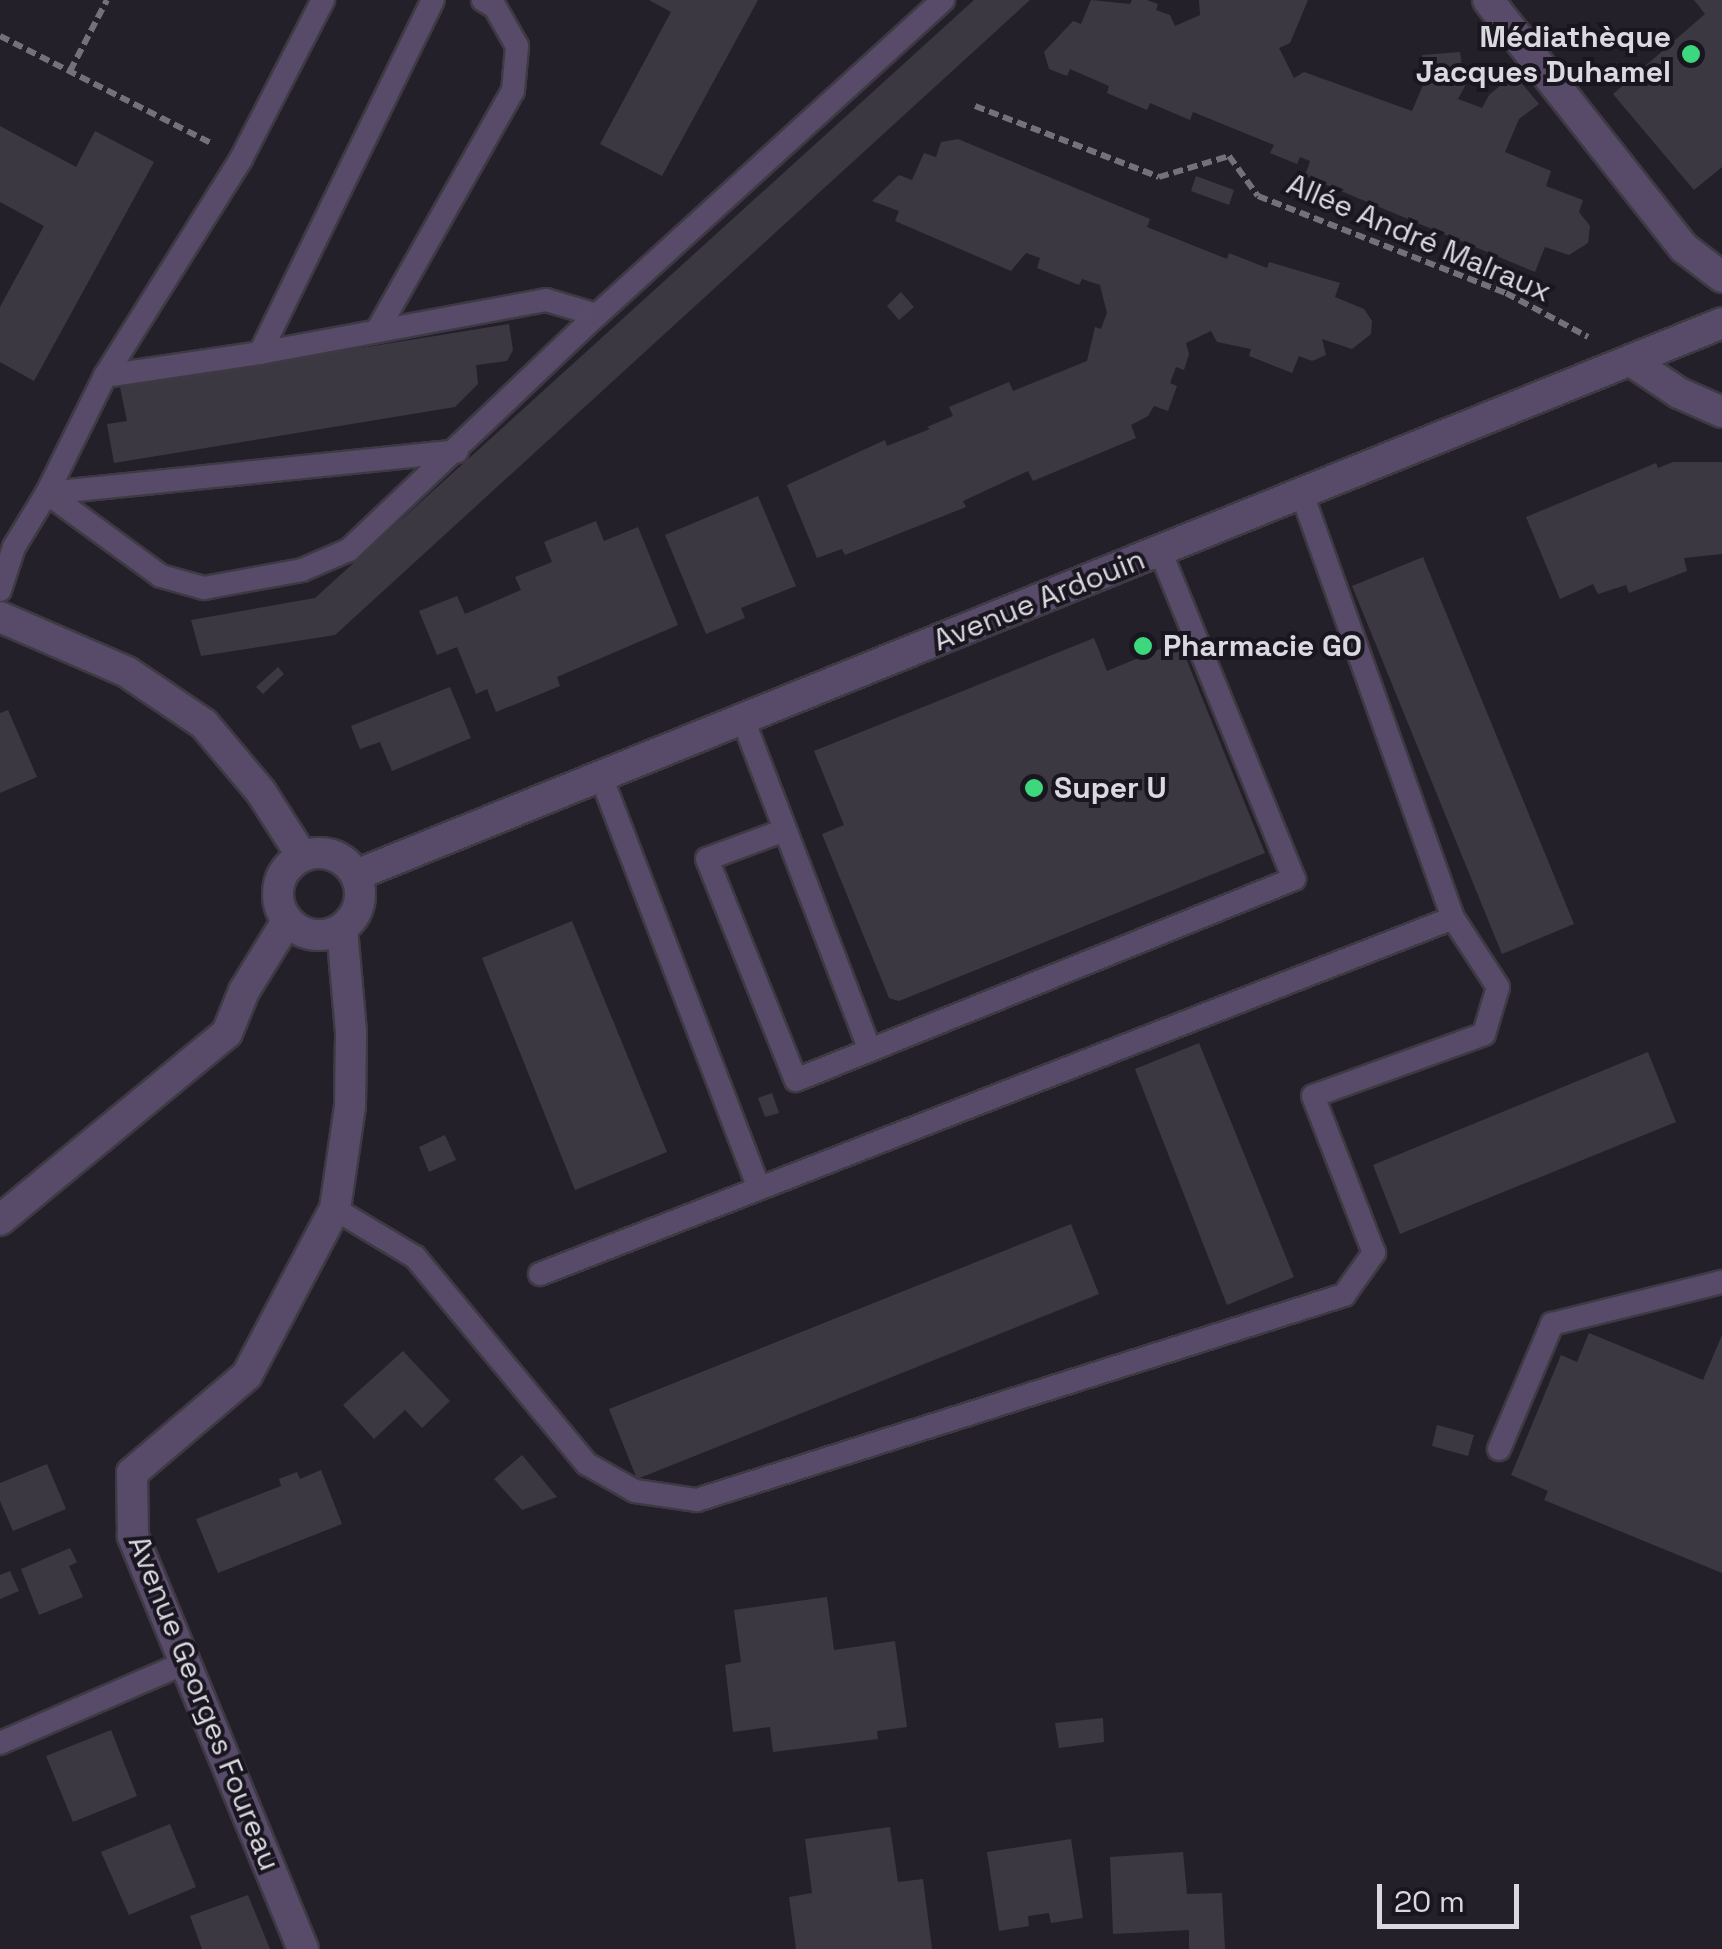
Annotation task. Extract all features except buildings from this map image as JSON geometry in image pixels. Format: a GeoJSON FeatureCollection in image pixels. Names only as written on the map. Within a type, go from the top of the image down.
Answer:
{"type":"FeatureCollection","features":[{"type":"Feature","properties":{"kind":"street"},"geometry":{"type":"LineString","coordinates":[[1488,0],[1684,248],[1722,277]]}},
{"type":"Feature","properties":{"kind":"street","name":"Avenue Ardouin"},"geometry":{"type":"LineString","coordinates":[[356,875],[1722,323]]}},
{"type":"Feature","properties":{"kind":"street"},"geometry":{"type":"LineString","coordinates":[[1631,361],[1679,393],[1722,412]]}},
{"type":"Feature","properties":{"kind":"street"},"geometry":{"type":"LineString","coordinates":[[0,617],[127,672],[204,724],[261,792],[302,856]]}},
{"type":"Feature","properties":{"kind":"street"},"geometry":{"type":"LineString","coordinates":[[302,856],[336,856],[356,875],[360,898],[356,916],[342,929],[310,936],[286,921],[277,888],[286,868],[302,856]]}},
{"type":"Feature","properties":{"kind":"street"},"geometry":{"type":"LineString","coordinates":[[0,1220],[226,1033],[244,991],[286,921]]}},
{"type":"Feature","properties":{"kind":"street","name":"Avenue Georges Foureau"},"geometry":{"type":"LineString","coordinates":[[303,1949],[133,1536],[132,1473],[247,1375],[335,1209],[350,1106],[352,1032],[342,929]]}},
{"type":"Feature","properties":{"kind":"lane"},"geometry":{"type":"LineString","coordinates":[[0,590],[14,547],[47,493],[106,376],[240,158],[323,0]]}},
{"type":"Feature","properties":{"kind":"lane"},"geometry":{"type":"LineString","coordinates":[[260,353],[433,0]]}},
{"type":"Feature","properties":{"kind":"lane"},"geometry":{"type":"LineString","coordinates":[[377,332],[513,91],[517,46],[496,7],[483,0]]}},
{"type":"Feature","properties":{"kind":"lane"},"geometry":{"type":"LineString","coordinates":[[47,493],[161,576],[204,588],[302,570],[349,550],[597,315],[943,0]]}},
{"type":"Feature","properties":{"kind":"lane"},"geometry":{"type":"LineString","coordinates":[[106,376],[260,353],[546,300],[597,315]]}},
{"type":"Feature","properties":{"kind":"lane"},"geometry":{"type":"LineString","coordinates":[[47,493],[456,451]]}},
{"type":"Feature","properties":{"kind":"lane"},"geometry":{"type":"LineString","coordinates":[[335,1209],[415,1257],[587,1464],[635,1492],[698,1500],[1344,1296],[1374,1253],[1313,1096],[1484,1034],[1498,986],[1452,918],[1302,495]]}},
{"type":"Feature","properties":{"kind":"lane"},"geometry":{"type":"LineString","coordinates":[[785,830],[706,859],[796,1080],[1294,879],[1160,551]]}},
{"type":"Feature","properties":{"kind":"lane"},"geometry":{"type":"LineString","coordinates":[[742,717],[870,1050]]}},
{"type":"Feature","properties":{"kind":"lane"},"geometry":{"type":"LineString","coordinates":[[600,774],[759,1188]]}},
{"type":"Feature","properties":{"kind":"lane"},"geometry":{"type":"LineString","coordinates":[[540,1274],[1452,918]]}},
{"type":"Feature","properties":{"kind":"lane"},"geometry":{"type":"LineString","coordinates":[[1499,1449],[1552,1324],[1722,1282]]}},
{"type":"Feature","properties":{"kind":"lane"},"geometry":{"type":"LineString","coordinates":[[0,1743],[185,1663]]}},
{"type":"Feature","properties":{"kind":"path"},"geometry":{"type":"LineString","coordinates":[[70,71],[106,0]]}},
{"type":"Feature","properties":{"kind":"path"},"geometry":{"type":"LineString","coordinates":[[0,36],[240,158]]}},
{"type":"Feature","properties":{"kind":"path","name":"Allée André Malraux"},"geometry":{"type":"LineString","coordinates":[[975,106],[1159,177],[1230,156],[1258,196],[1506,293],[1631,361]]}},
{"type":"Feature","properties":{"kind":"place","name":"Médiathèque Jacques Duhamel"},"geometry":{"type":"Point","coordinates":[1691,54]}},
{"type":"Feature","properties":{"kind":"place","name":"Pharmacie GO"},"geometry":{"type":"Point","coordinates":[1143,646]}},
{"type":"Feature","properties":{"kind":"place","name":"Super U"},"geometry":{"type":"Point","coordinates":[1034,788]}}]}
